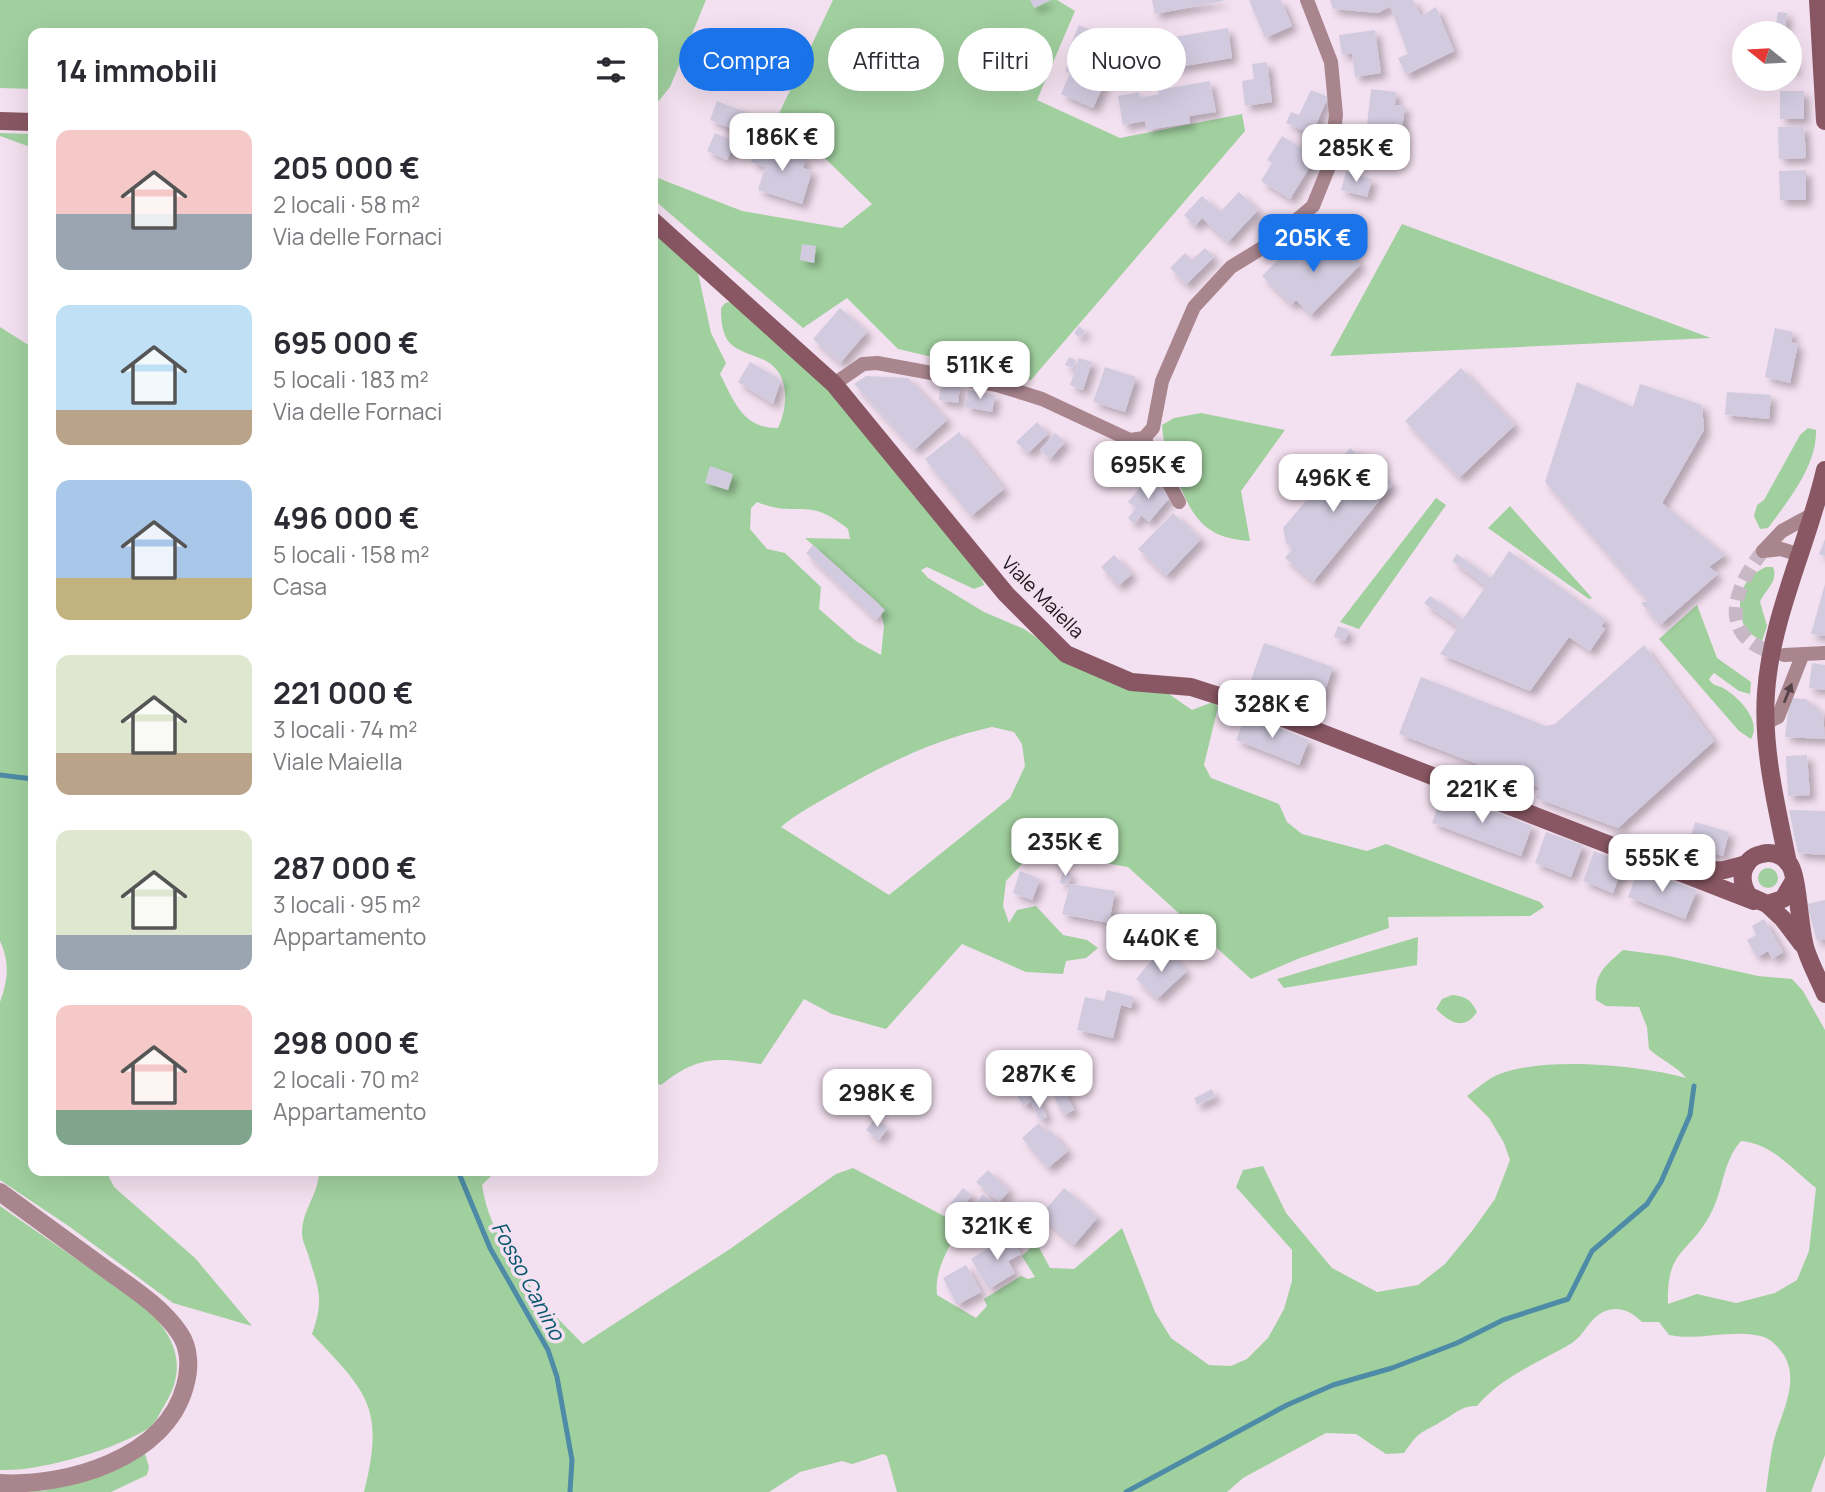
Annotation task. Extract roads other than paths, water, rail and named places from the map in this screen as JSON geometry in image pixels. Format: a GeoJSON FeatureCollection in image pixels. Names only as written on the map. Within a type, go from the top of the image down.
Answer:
{"type":"FeatureCollection","features":[{"type":"Feature","properties":{"kind":"main road"},"geometry":{"type":"LineString","coordinates":[[1818,0],[1825,121]]}},
{"type":"Feature","properties":{"kind":"main road"},"geometry":{"type":"LineString","coordinates":[[0,121],[28,122]]}},
{"type":"Feature","properties":{"kind":"main road","name":"Viale Maiella"},"geometry":{"type":"LineString","coordinates":[[658,226],[834,384],[1006,594],[1066,654],[1131,682],[1191,687],[1259,709],[1761,902]]}},
{"type":"Feature","properties":{"kind":"main road"},"geometry":{"type":"LineString","coordinates":[[1825,470],[1770,664],[1766,723],[1775,800],[1806,950],[1825,994]]}},
{"type":"Feature","properties":{"kind":"main road"},"geometry":{"type":"LineString","coordinates":[[1775,800],[1772,832],[1767,846],[1753,859],[1742,884],[1783,919],[1806,950]]}},
{"type":"Feature","properties":{"kind":"main road"},"geometry":{"type":"LineString","coordinates":[[1753,859],[1775,854],[1788,863]]}},
{"type":"Feature","properties":{"kind":"main road","name":"Viale Maiella"},"geometry":{"type":"LineString","coordinates":[[1682,871],[1724,870],[1753,859]]}},
{"type":"Feature","properties":{"kind":"main road"},"geometry":{"type":"LineString","coordinates":[[1761,902],[1783,899],[1793,882]]}},
{"type":"Feature","properties":{"kind":"street"},"geometry":{"type":"LineString","coordinates":[[834,384],[863,364],[877,363],[997,385],[1042,399],[1130,440],[1144,438],[1153,428],[1162,382],[1194,307],[1231,267],[1267,245],[1313,206],[1330,164],[1336,115],[1331,62],[1307,0]]}},
{"type":"Feature","properties":{"kind":"street"},"geometry":{"type":"LineString","coordinates":[[1144,438],[1179,502]]}},
{"type":"Feature","properties":{"kind":"street"},"geometry":{"type":"LineString","coordinates":[[1800,555],[1775,549],[1763,551],[1782,531],[1813,514]]}},
{"type":"Feature","properties":{"kind":"street"},"geometry":{"type":"LineString","coordinates":[[1784,655],[1825,653]]}},
{"type":"Feature","properties":{"kind":"street"},"geometry":{"type":"LineString","coordinates":[[1766,723],[1778,718],[1802,656]]}},
{"type":"Feature","properties":{"kind":"street"},"geometry":{"type":"LineString","coordinates":[[0,1192],[124,1282],[170,1320],[183,1337],[188,1353],[188,1374],[183,1394],[167,1423],[152,1438],[132,1451],[99,1465],[40,1483],[0,1483]]}},
{"type":"Feature","properties":{"kind":"waterway"},"geometry":{"type":"LineString","coordinates":[[0,775],[28,778]]}},
{"type":"Feature","properties":{"kind":"waterway"},"geometry":{"type":"LineString","coordinates":[[1126,1492],[1287,1405],[1333,1385],[1392,1368],[1457,1343],[1503,1320],[1568,1299],[1592,1251],[1647,1204],[1661,1182],[1690,1115],[1694,1086]]}},
{"type":"Feature","properties":{"kind":"waterway","name":"Fosso Canino"},"geometry":{"type":"LineString","coordinates":[[460,1176],[490,1248],[548,1350],[557,1377],[572,1460],[570,1492]]}},
{"type":"Feature","properties":{"kind":"tunnel"},"geometry":{"type":"LineString","coordinates":[[1763,551],[1752,566],[1738,597],[1738,625],[1746,637],[1759,647],[1779,654]]}}]}
